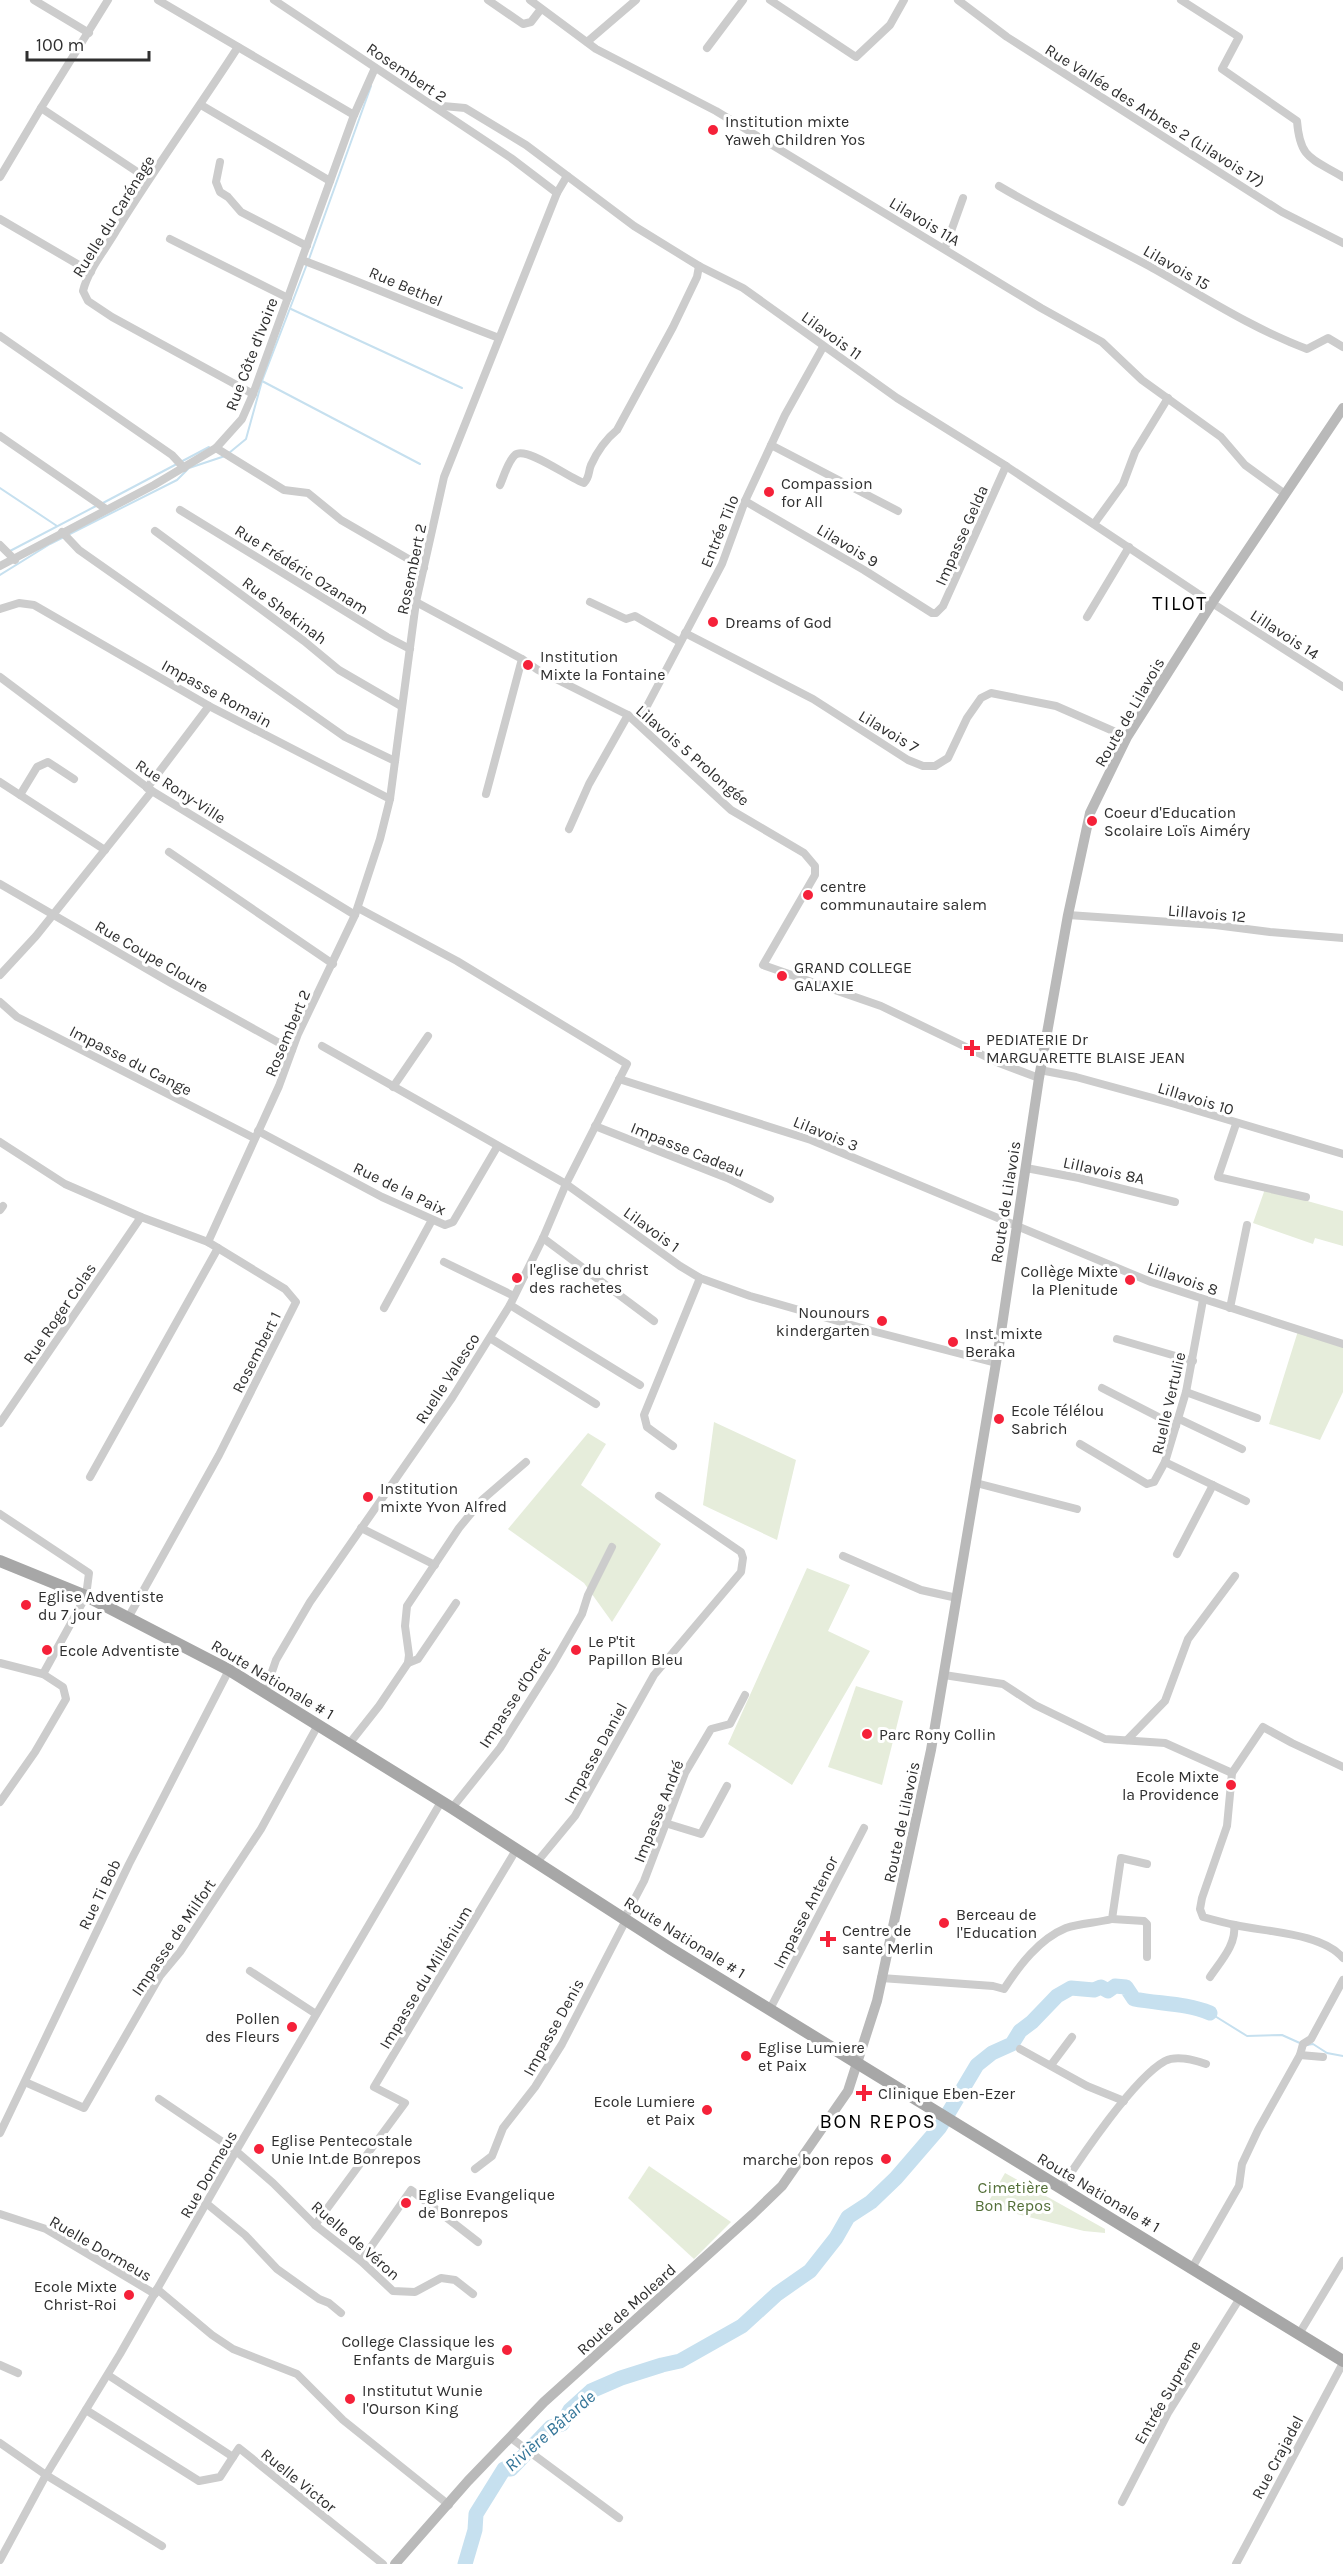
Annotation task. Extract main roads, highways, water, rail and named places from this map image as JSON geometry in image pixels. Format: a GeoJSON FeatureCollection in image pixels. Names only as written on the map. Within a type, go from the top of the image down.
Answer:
{"type":"FeatureCollection","features":[{"type":"Feature","properties":{"kind":"main road","name":"Route de Lilavois"},"geometry":{"type":"LineString","coordinates":[[858,2063],[881,1978],[915,1829],[944,1675],[996,1364],[1040,1074],[1068,915],[1090,813],[1128,737],[1212,603],[1343,408]]}},
{"type":"Feature","properties":{"kind":"main road","name":"Route Nationale # 1"},"geometry":{"type":"LineString","coordinates":[[0,1561],[86,1596],[229,1670],[447,1805],[625,1920],[1343,2362]]}},
{"type":"Feature","properties":{"kind":"main road","name":"Route de Moleard"},"geometry":{"type":"LineString","coordinates":[[395,2564],[468,2481],[515,2442],[544,2402],[782,2186],[849,2091],[858,2063]]}},
{"type":"Feature","properties":{"kind":"waterway"},"geometry":{"type":"LineString","coordinates":[[309,259],[371,86]]}},
{"type":"Feature","properties":{"kind":"waterway"},"geometry":{"type":"LineString","coordinates":[[229,453],[246,439],[262,381],[307,264]]}},
{"type":"Feature","properties":{"kind":"waterway"},"geometry":{"type":"LineString","coordinates":[[291,309],[462,388]]}},
{"type":"Feature","properties":{"kind":"waterway"},"geometry":{"type":"LineString","coordinates":[[262,381],[420,464]]}},
{"type":"Feature","properties":{"kind":"waterway"},"geometry":{"type":"LineString","coordinates":[[101,504],[209,447]]}},
{"type":"Feature","properties":{"kind":"waterway"},"geometry":{"type":"LineString","coordinates":[[0,575],[50,544],[177,480],[189,468],[225,456]]}},
{"type":"Feature","properties":{"kind":"waterway"},"geometry":{"type":"LineString","coordinates":[[0,488],[57,526]]}},
{"type":"Feature","properties":{"kind":"waterway"},"geometry":{"type":"LineString","coordinates":[[10,551],[96,506]]}},
{"type":"Feature","properties":{"kind":"waterway","name":"Rivière Bâtarde"},"geometry":{"type":"LineString","coordinates":[[465,2564],[475,2530],[476,2514],[504,2469],[511,2469],[551,2427],[562,2424],[570,2410],[591,2391],[621,2378],[680,2361],[742,2326],[777,2294],[810,2271],[836,2238],[848,2217],[871,2202],[896,2178],[940,2127],[977,2065],[992,2053],[1012,2044],[1020,2031],[1057,1996],[1071,1988],[1094,1990],[1101,1987],[1108,1991],[1115,1986],[1126,1987],[1134,1999],[1182,2005],[1210,2013]]}},
{"type":"Feature","properties":{"kind":"waterway"},"geometry":{"type":"LineString","coordinates":[[1210,2013],[1247,2036],[1282,2035],[1302,2044]]}},
{"type":"Feature","properties":{"kind":"waterway"},"geometry":{"type":"LineString","coordinates":[[1307,2045],[1313,2044],[1327,2053],[1343,2056]]}},
{"type":"Feature","properties":{"kind":"place","name":"Institution mixte Yaweh Children Yos"},"geometry":{"type":"Point","coordinates":[713,130]}},
{"type":"Feature","properties":{"kind":"place","name":"Compassion for All"},"geometry":{"type":"Point","coordinates":[769,492]}},
{"type":"Feature","properties":{"kind":"place","name":"Dreams of God"},"geometry":{"type":"Point","coordinates":[713,622]}},
{"type":"Feature","properties":{"kind":"place","name":"Institution Mixte la Fontaine"},"geometry":{"type":"Point","coordinates":[528,665]}},
{"type":"Feature","properties":{"kind":"place","name":"Coeur d'Education Scolaire Loïs Aiméry"},"geometry":{"type":"Point","coordinates":[1092,821]}},
{"type":"Feature","properties":{"kind":"place","name":"centre communautaire salem"},"geometry":{"type":"Point","coordinates":[808,895]}},
{"type":"Feature","properties":{"kind":"place","name":"GRAND COLLEGE GALAXIE"},"geometry":{"type":"Point","coordinates":[782,976]}},
{"type":"Feature","properties":{"kind":"place","name":"PEDIATERIE Dr MARGUARETTE BLAISE JEAN"},"geometry":{"type":"Point","coordinates":[972,1048]}},
{"type":"Feature","properties":{"kind":"place","name":"l'eglise du christ des rachetes"},"geometry":{"type":"Point","coordinates":[517,1278]}},
{"type":"Feature","properties":{"kind":"place","name":"Collège Mixte la Plenitude"},"geometry":{"type":"Point","coordinates":[1130,1280]}},
{"type":"Feature","properties":{"kind":"place","name":"Nounours kindergarten"},"geometry":{"type":"Point","coordinates":[882,1321]}},
{"type":"Feature","properties":{"kind":"place","name":"Inst. mixte Beraka"},"geometry":{"type":"Point","coordinates":[953,1342]}},
{"type":"Feature","properties":{"kind":"place","name":"Ecole Télélou Sabrich"},"geometry":{"type":"Point","coordinates":[999,1419]}},
{"type":"Feature","properties":{"kind":"place","name":"Institution mixte Yvon Alfred"},"geometry":{"type":"Point","coordinates":[368,1497]}},
{"type":"Feature","properties":{"kind":"place","name":"Eglise Adventiste du 7 jour"},"geometry":{"type":"Point","coordinates":[26,1605]}},
{"type":"Feature","properties":{"kind":"place","name":"Ecole Adventiste"},"geometry":{"type":"Point","coordinates":[47,1650]}},
{"type":"Feature","properties":{"kind":"place","name":"Le P'tit Papillon Bleu"},"geometry":{"type":"Point","coordinates":[576,1650]}},
{"type":"Feature","properties":{"kind":"place","name":"Parc Rony Collin"},"geometry":{"type":"Point","coordinates":[867,1734]}},
{"type":"Feature","properties":{"kind":"place","name":"Ecole Mixte la Providence"},"geometry":{"type":"Point","coordinates":[1231,1785]}},
{"type":"Feature","properties":{"kind":"place","name":"Berceau de l'Education"},"geometry":{"type":"Point","coordinates":[944,1923]}},
{"type":"Feature","properties":{"kind":"place","name":"Centre de sante Merlin"},"geometry":{"type":"Point","coordinates":[828,1939]}},
{"type":"Feature","properties":{"kind":"place","name":"Pollen des Fleurs"},"geometry":{"type":"Point","coordinates":[292,2027]}},
{"type":"Feature","properties":{"kind":"place","name":"Eglise Lumiere et Paix"},"geometry":{"type":"Point","coordinates":[746,2056]}},
{"type":"Feature","properties":{"kind":"place","name":"Clinique Eben-Ezer"},"geometry":{"type":"Point","coordinates":[864,2093]}},
{"type":"Feature","properties":{"kind":"place","name":"Ecole Lumiere et Paix"},"geometry":{"type":"Point","coordinates":[707,2110]}},
{"type":"Feature","properties":{"kind":"place","name":"Eglise Pentecostale Unie Int.de Bonrepos"},"geometry":{"type":"Point","coordinates":[259,2149]}},
{"type":"Feature","properties":{"kind":"place","name":"marche bon repos"},"geometry":{"type":"Point","coordinates":[886,2159]}},
{"type":"Feature","properties":{"kind":"place","name":"Eglise Evangelique de Bonrepos"},"geometry":{"type":"Point","coordinates":[406,2203]}},
{"type":"Feature","properties":{"kind":"place","name":"Ecole Mixte Christ-Roi"},"geometry":{"type":"Point","coordinates":[129,2295]}},
{"type":"Feature","properties":{"kind":"place","name":"College Classique les Enfants de Marguis"},"geometry":{"type":"Point","coordinates":[507,2350]}},
{"type":"Feature","properties":{"kind":"place","name":"Institutut Wunie l'Ourson King"},"geometry":{"type":"Point","coordinates":[350,2399]}},
{"type":"Feature","properties":{"kind":"district","name":"TILOT"},"geometry":{"type":"Point","coordinates":[1180,603]}},
{"type":"Feature","properties":{"kind":"district","name":"BON REPOS"},"geometry":{"type":"Point","coordinates":[878,2121]}},
{"type":"Feature","properties":{"kind":"park label","name":"Cimetière Bon Repos"},"geometry":{"type":"Point","coordinates":[1013,2196]}}]}
